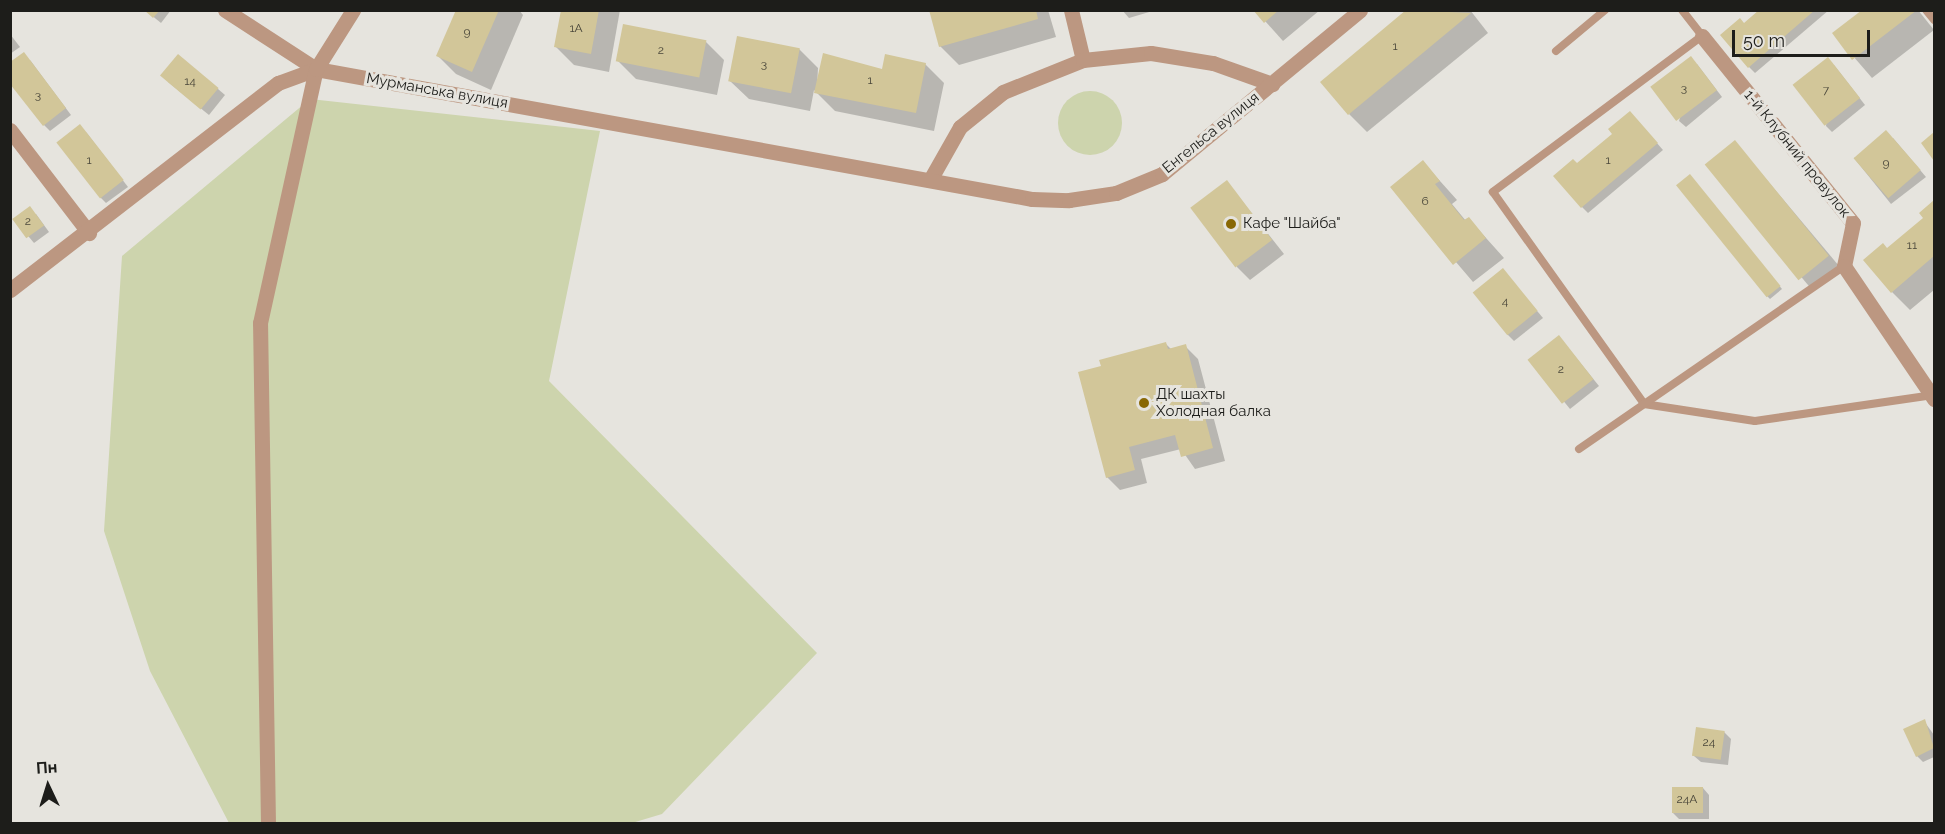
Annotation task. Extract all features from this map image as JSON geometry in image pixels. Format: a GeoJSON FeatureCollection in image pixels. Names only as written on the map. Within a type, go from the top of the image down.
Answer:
{"type":"FeatureCollection","features":[{"type":"Feature","properties":{"kind":"street"},"geometry":{"type":"LineString","coordinates":[[225,10],[316,69]]}},
{"type":"Feature","properties":{"kind":"street"},"geometry":{"type":"LineString","coordinates":[[268,824],[260,324],[316,69],[353,10]]}},
{"type":"Feature","properties":{"kind":"street"},"geometry":{"type":"LineString","coordinates":[[1071,10],[1083,60]]}},
{"type":"Feature","properties":{"kind":"street","name":"Енгельса вулиця"},"geometry":{"type":"LineString","coordinates":[[930,180],[1032,199],[1069,200],[1116,193],[1162,174],[1360,10]]}},
{"type":"Feature","properties":{"kind":"street","name":"1-й Клубний провулок"},"geometry":{"type":"LineString","coordinates":[[1702,36],[1853,224],[1844,266]]}},
{"type":"Feature","properties":{"kind":"street"},"geometry":{"type":"LineString","coordinates":[[930,180],[960,127],[1003,92],[1083,60],[1151,53],[1214,63],[1272,84]]}},
{"type":"Feature","properties":{"kind":"street"},"geometry":{"type":"LineString","coordinates":[[10,290],[89,233],[278,83],[316,69]]}},
{"type":"Feature","properties":{"kind":"street","name":"Мурманська вулиця"},"geometry":{"type":"LineString","coordinates":[[316,69],[930,180]]}},
{"type":"Feature","properties":{"kind":"street"},"geometry":{"type":"LineString","coordinates":[[10,130],[89,233]]}},
{"type":"Feature","properties":{"kind":"street"},"geometry":{"type":"LineString","coordinates":[[1844,266],[1934,396]]}},
{"type":"Feature","properties":{"kind":"lane"},"geometry":{"type":"LineString","coordinates":[[1556,51],[1605,10]]}},
{"type":"Feature","properties":{"kind":"lane"},"geometry":{"type":"LineString","coordinates":[[1682,10],[1702,36],[1493,192],[1644,404],[1755,421],[1934,396]]}},
{"type":"Feature","properties":{"kind":"lane"},"geometry":{"type":"LineString","coordinates":[[1926,10],[1935,20]]}},
{"type":"Feature","properties":{"kind":"lane"},"geometry":{"type":"LineString","coordinates":[[1579,449],[1844,266]]}},
{"type":"Feature","properties":{"kind":"green space"},"geometry":{"type":"Polygon","coordinates":[[[1090,91],[1113,100],[1122,123],[1113,146],[1090,155],[1067,146],[1058,123],[1067,100],[1090,91]]]}},
{"type":"Feature","properties":{"kind":"green space"},"geometry":{"type":"Polygon","coordinates":[[[310,99],[600,131],[549,381],[817,653],[662,814],[632,823],[229,823],[150,671],[104,531],[122,256],[310,99]]]}},
{"type":"Feature","properties":{"kind":"building"},"geometry":{"type":"Polygon","coordinates":[[[144,10],[160,10],[153,18],[144,10]]]}},
{"type":"Feature","properties":{"kind":"building"},"geometry":{"type":"Polygon","coordinates":[[[456,10],[499,10],[472,72],[436,56],[456,10]]]}},
{"type":"Feature","properties":{"kind":"building"},"geometry":{"type":"Polygon","coordinates":[[[561,10],[599,10],[591,54],[554,47],[561,10]]]}},
{"type":"Feature","properties":{"kind":"building"},"geometry":{"type":"Polygon","coordinates":[[[929,10],[1036,10],[1038,19],[939,47],[929,10]]]}},
{"type":"Feature","properties":{"kind":"building"},"geometry":{"type":"Polygon","coordinates":[[[1253,10],[1279,10],[1264,23],[1253,10]]]}},
{"type":"Feature","properties":{"kind":"building"},"geometry":{"type":"Polygon","coordinates":[[[1406,10],[1471,13],[1348,115],[1320,82],[1406,10]]]}},
{"type":"Feature","properties":{"kind":"building"},"geometry":{"type":"Polygon","coordinates":[[[1759,10],[1815,10],[1748,68],[1720,35],[1740,18],[1744,23],[1759,10]]]}},
{"type":"Feature","properties":{"kind":"building"},"geometry":{"type":"Polygon","coordinates":[[[1862,10],[1917,10],[1852,60],[1832,33],[1862,10]]]}},
{"type":"Feature","properties":{"kind":"building"},"geometry":{"type":"Polygon","coordinates":[[[623,24],[706,40],[699,78],[616,61],[623,24]]]}},
{"type":"Feature","properties":{"kind":"building"},"geometry":{"type":"Polygon","coordinates":[[[737,36],[800,48],[791,93],[728,81],[737,36]]]}},
{"type":"Feature","properties":{"kind":"building"},"geometry":{"type":"Polygon","coordinates":[[[24,52],[66,108],[43,126],[10,84],[10,62],[24,52]]]}},
{"type":"Feature","properties":{"kind":"building"},"geometry":{"type":"Polygon","coordinates":[[[823,53],[882,69],[885,54],[926,63],[916,113],[814,93],[823,53]]]}},
{"type":"Feature","properties":{"kind":"building"},"geometry":{"type":"Polygon","coordinates":[[[178,54],[219,88],[201,110],[160,75],[178,54]]]}},
{"type":"Feature","properties":{"kind":"building"},"geometry":{"type":"Polygon","coordinates":[[[1691,56],[1717,90],[1676,121],[1650,87],[1691,56]]]}},
{"type":"Feature","properties":{"kind":"building"},"geometry":{"type":"Polygon","coordinates":[[[1828,57],[1860,98],[1825,126],[1793,85],[1828,57]]]}},
{"type":"Feature","properties":{"kind":"building"},"geometry":{"type":"Polygon","coordinates":[[[1630,111],[1658,143],[1581,208],[1553,176],[1573,159],[1577,163],[1612,134],[1608,129],[1630,111]]]}},
{"type":"Feature","properties":{"kind":"building"},"geometry":{"type":"Polygon","coordinates":[[[80,124],[124,180],[100,198],[56,142],[80,124]]]}},
{"type":"Feature","properties":{"kind":"building"},"geometry":{"type":"Polygon","coordinates":[[[1886,130],[1921,170],[1888,198],[1854,158],[1886,130]]]}},
{"type":"Feature","properties":{"kind":"building"},"geometry":{"type":"Polygon","coordinates":[[[1934,132],[1934,161],[1921,143],[1934,132]]]}},
{"type":"Feature","properties":{"kind":"building"},"geometry":{"type":"Polygon","coordinates":[[[1735,140],[1829,256],[1798,280],[1705,165],[1735,140]]]}},
{"type":"Feature","properties":{"kind":"building"},"geometry":{"type":"Polygon","coordinates":[[[1423,160],[1440,181],[1435,184],[1464,220],[1469,217],[1486,238],[1453,265],[1390,187],[1423,160]]]}},
{"type":"Feature","properties":{"kind":"building"},"geometry":{"type":"Polygon","coordinates":[[[1690,174],[1781,286],[1767,297],[1676,185],[1690,174]]]}},
{"type":"Feature","properties":{"kind":"building","name":"Кафе \"Шайба\""},"geometry":{"type":"Polygon","coordinates":[[[1227,180],[1272,240],[1235,268],[1190,208],[1227,180]]]}},
{"type":"Feature","properties":{"kind":"building"},"geometry":{"type":"Polygon","coordinates":[[[1934,200],[1934,256],[1891,293],[1863,260],[1883,243],[1887,248],[1923,218],[1919,213],[1934,200]]]}},
{"type":"Feature","properties":{"kind":"building"},"geometry":{"type":"Polygon","coordinates":[[[30,206],[44,225],[26,238],[12,219],[30,206]]]}},
{"type":"Feature","properties":{"kind":"building"},"geometry":{"type":"Polygon","coordinates":[[[1503,268],[1538,311],[1507,335],[1473,293],[1503,268]]]}},
{"type":"Feature","properties":{"kind":"building"},"geometry":{"type":"Polygon","coordinates":[[[1559,335],[1593,379],[1562,404],[1527,360],[1559,335]]]}},
{"type":"Feature","properties":{"kind":"building","name":"ДК шахты Холодная балка"},"geometry":{"type":"Polygon","coordinates":[[[1166,342],[1168,349],[1186,344],[1213,448],[1181,457],[1175,435],[1129,447],[1135,470],[1106,478],[1078,372],[1101,366],[1099,360],[1166,342]]]}},
{"type":"Feature","properties":{"kind":"building"},"geometry":{"type":"Polygon","coordinates":[[[1925,719],[1934,748],[1916,757],[1903,729],[1925,719]]]}},
{"type":"Feature","properties":{"kind":"building"},"geometry":{"type":"Polygon","coordinates":[[[1696,727],[1725,731],[1721,760],[1692,756],[1696,727]]]}},
{"type":"Feature","properties":{"kind":"building"},"geometry":{"type":"Polygon","coordinates":[[[1672,787],[1703,787],[1703,813],[1672,813],[1672,787]]]}},
{"type":"Feature","properties":{"kind":"place","name":"Кафе \"Шайба\""},"geometry":{"type":"Point","coordinates":[1231,224]}},
{"type":"Feature","properties":{"kind":"place","name":"ДК шахты Холодная балка"},"geometry":{"type":"Point","coordinates":[1144,403]}}]}
